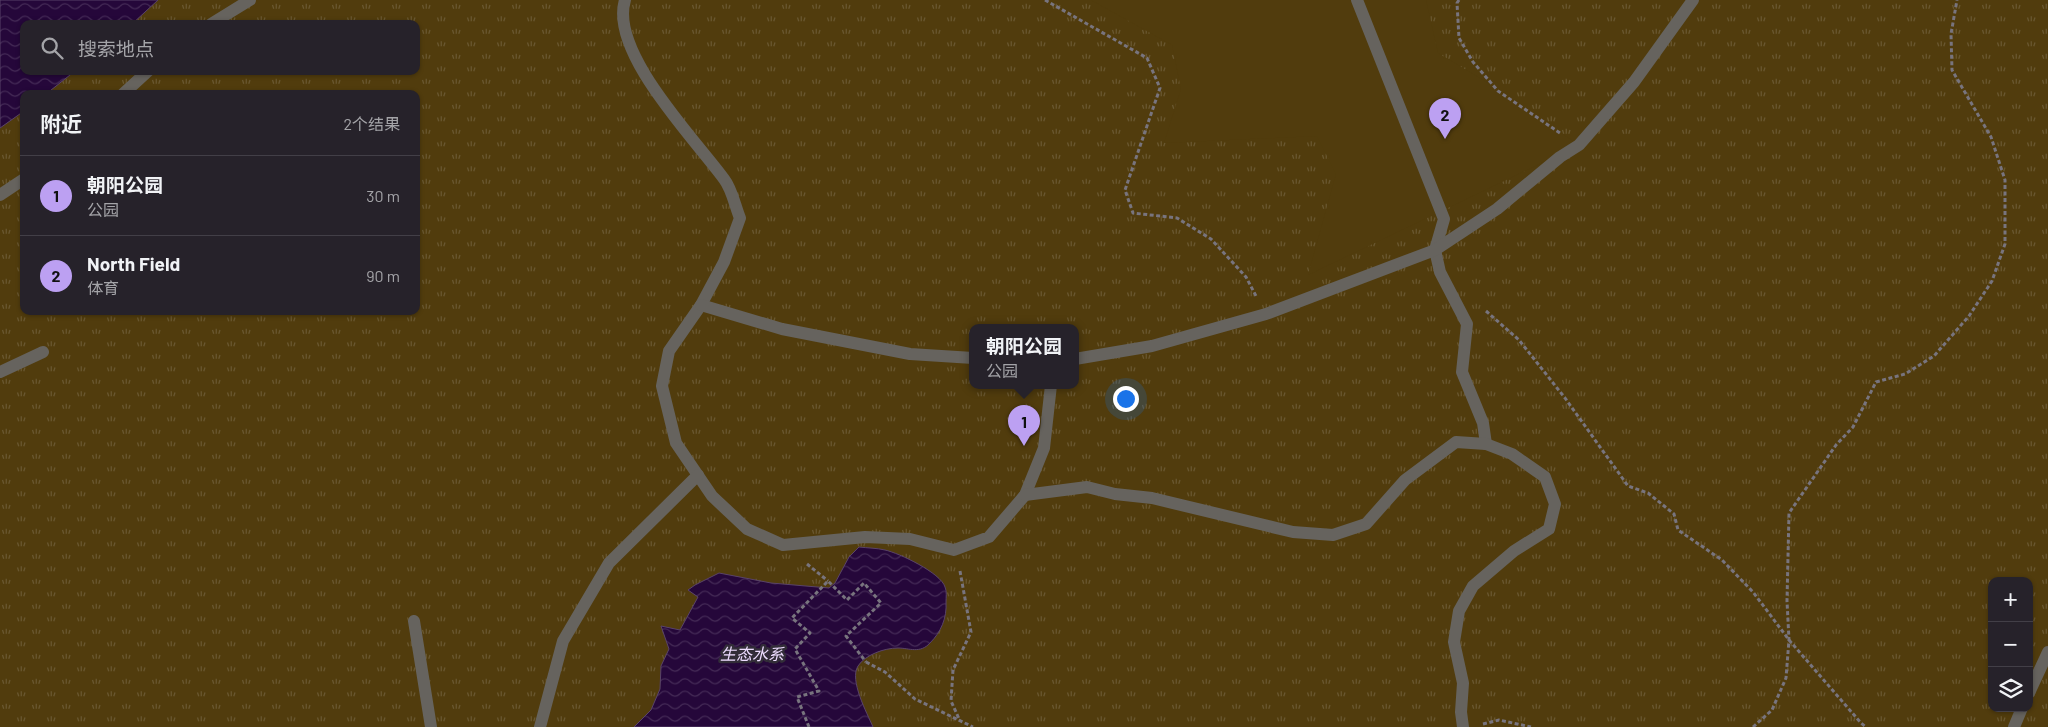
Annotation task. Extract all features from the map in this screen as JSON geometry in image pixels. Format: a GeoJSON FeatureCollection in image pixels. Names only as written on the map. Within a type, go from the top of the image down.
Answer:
{"type":"FeatureCollection","features":[{"type":"Feature","properties":{"kind":"lane"},"geometry":{"type":"LineString","coordinates":[[218,20],[250,0]]}},
{"type":"Feature","properties":{"kind":"lane"},"geometry":{"type":"LineString","coordinates":[[625,0],[622,10],[624,28],[645,76],[686,132],[726,180],[740,218],[724,262],[701,305],[669,351],[662,386],[676,443],[712,496],[747,529],[783,546],[865,537],[910,539],[954,550],[989,537],[1025,495],[1044,448],[1051,389]]}},
{"type":"Feature","properties":{"kind":"lane"},"geometry":{"type":"LineString","coordinates":[[1357,0],[1444,219],[1435,250],[1440,272],[1467,324],[1462,372],[1483,423],[1486,444]]}},
{"type":"Feature","properties":{"kind":"lane"},"geometry":{"type":"LineString","coordinates":[[1079,358],[1152,346],[1266,314],[1435,250],[1497,210],[1560,157],[1579,144],[1634,82],[1693,0]]}},
{"type":"Feature","properties":{"kind":"lane"},"geometry":{"type":"LineString","coordinates":[[127,90],[144,75]]}},
{"type":"Feature","properties":{"kind":"lane"},"geometry":{"type":"LineString","coordinates":[[0,195],[20,182]]}},
{"type":"Feature","properties":{"kind":"lane"},"geometry":{"type":"LineString","coordinates":[[701,305],[782,329],[901,352],[969,358]]}},
{"type":"Feature","properties":{"kind":"lane"},"geometry":{"type":"LineString","coordinates":[[0,372],[43,352]]}},
{"type":"Feature","properties":{"kind":"lane"},"geometry":{"type":"LineString","coordinates":[[1025,495],[1087,487],[1115,494],[1152,498],[1293,532],[1333,535],[1366,524],[1405,480],[1456,442],[1486,444],[1512,454],[1545,477],[1554,504],[1549,529],[1514,551],[1473,586],[1459,611],[1454,642],[1463,683],[1461,712],[1463,727]]}},
{"type":"Feature","properties":{"kind":"lane"},"geometry":{"type":"LineString","coordinates":[[540,727],[563,641],[609,563],[698,475]]}},
{"type":"Feature","properties":{"kind":"lane"},"geometry":{"type":"LineString","coordinates":[[414,621],[430,727]]}},
{"type":"Feature","properties":{"kind":"lane"},"geometry":{"type":"LineString","coordinates":[[2033,684],[2048,652]]}},
{"type":"Feature","properties":{"kind":"lane"},"geometry":{"type":"LineString","coordinates":[[2014,727],[2020,712]]}},
{"type":"Feature","properties":{"kind":"path"},"geometry":{"type":"LineString","coordinates":[[1044,0],[1147,58],[1160,88],[1125,190],[1133,213],[1177,218],[1212,239],[1246,277],[1266,314]]}},
{"type":"Feature","properties":{"kind":"path"},"geometry":{"type":"LineString","coordinates":[[1459,0],[1457,3],[1459,38],[1473,62],[1498,92],[1579,144]]}},
{"type":"Feature","properties":{"kind":"path"},"geometry":{"type":"LineString","coordinates":[[1753,727],[1772,710],[1786,678],[1789,640],[1787,601],[1789,513],[1836,445],[1853,426],[1876,382],[1905,374],[1934,356],[1969,316],[1992,281],[2005,244],[2005,180],[1991,137],[1952,70],[1951,34],[1957,0]]}},
{"type":"Feature","properties":{"kind":"path"},"geometry":{"type":"LineString","coordinates":[[1483,309],[1519,340],[1565,398],[1628,486],[1648,493],[1674,514],[1678,530],[1722,560],[1753,592],[1789,640],[1860,723],[1866,727]]}},
{"type":"Feature","properties":{"kind":"path"},"geometry":{"type":"LineString","coordinates":[[954,550],[964,588],[971,632],[953,670],[951,702],[960,720]]}},
{"type":"Feature","properties":{"kind":"path"},"geometry":{"type":"LineString","coordinates":[[809,727],[797,697],[819,691],[795,649],[810,633],[792,618],[828,581],[847,600],[864,583],[881,603],[846,636],[866,662],[885,672],[915,699],[973,727]]}},
{"type":"Feature","properties":{"kind":"path"},"geometry":{"type":"LineString","coordinates":[[1481,724],[1499,720],[1531,727]]}},
{"type":"Feature","properties":{"kind":"green space"},"geometry":{"type":"Polygon","coordinates":[[[0,0],[2048,0],[2048,727],[0,727],[0,0]]]}},
{"type":"Feature","properties":{"kind":"green space"},"geometry":{"type":"Polygon","coordinates":[[[1091,0],[1426,0],[1438,53],[1493,86],[1579,145],[1308,275],[1336,174],[1317,136],[1164,143],[1181,89],[1172,45],[1091,0]]]}},
{"type":"Feature","properties":{"kind":"water"},"geometry":{"type":"Polygon","coordinates":[[[0,0],[158,0],[136,20],[20,20],[20,75],[70,75],[51,90],[20,90],[20,114],[0,128],[0,0]]]}},
{"type":"Feature","properties":{"kind":"water","name":"生态水系"},"geometry":{"type":"Polygon","coordinates":[[[859,547],[885,550],[909,559],[936,576],[942,582],[946,592],[946,608],[942,624],[934,639],[926,646],[914,650],[893,648],[881,651],[870,655],[858,666],[856,672],[857,688],[873,727],[634,727],[651,710],[660,689],[661,666],[669,649],[661,626],[680,630],[698,597],[688,590],[719,573],[771,583],[829,588],[835,583],[849,557],[859,547]]]}},
{"type":"Feature","properties":{"kind":"place","name":"North Field"},"geometry":{"type":"Point","coordinates":[1445,139]}},
{"type":"Feature","properties":{"kind":"place","name":"朝阳公园"},"geometry":{"type":"Point","coordinates":[1024,446]}}]}
